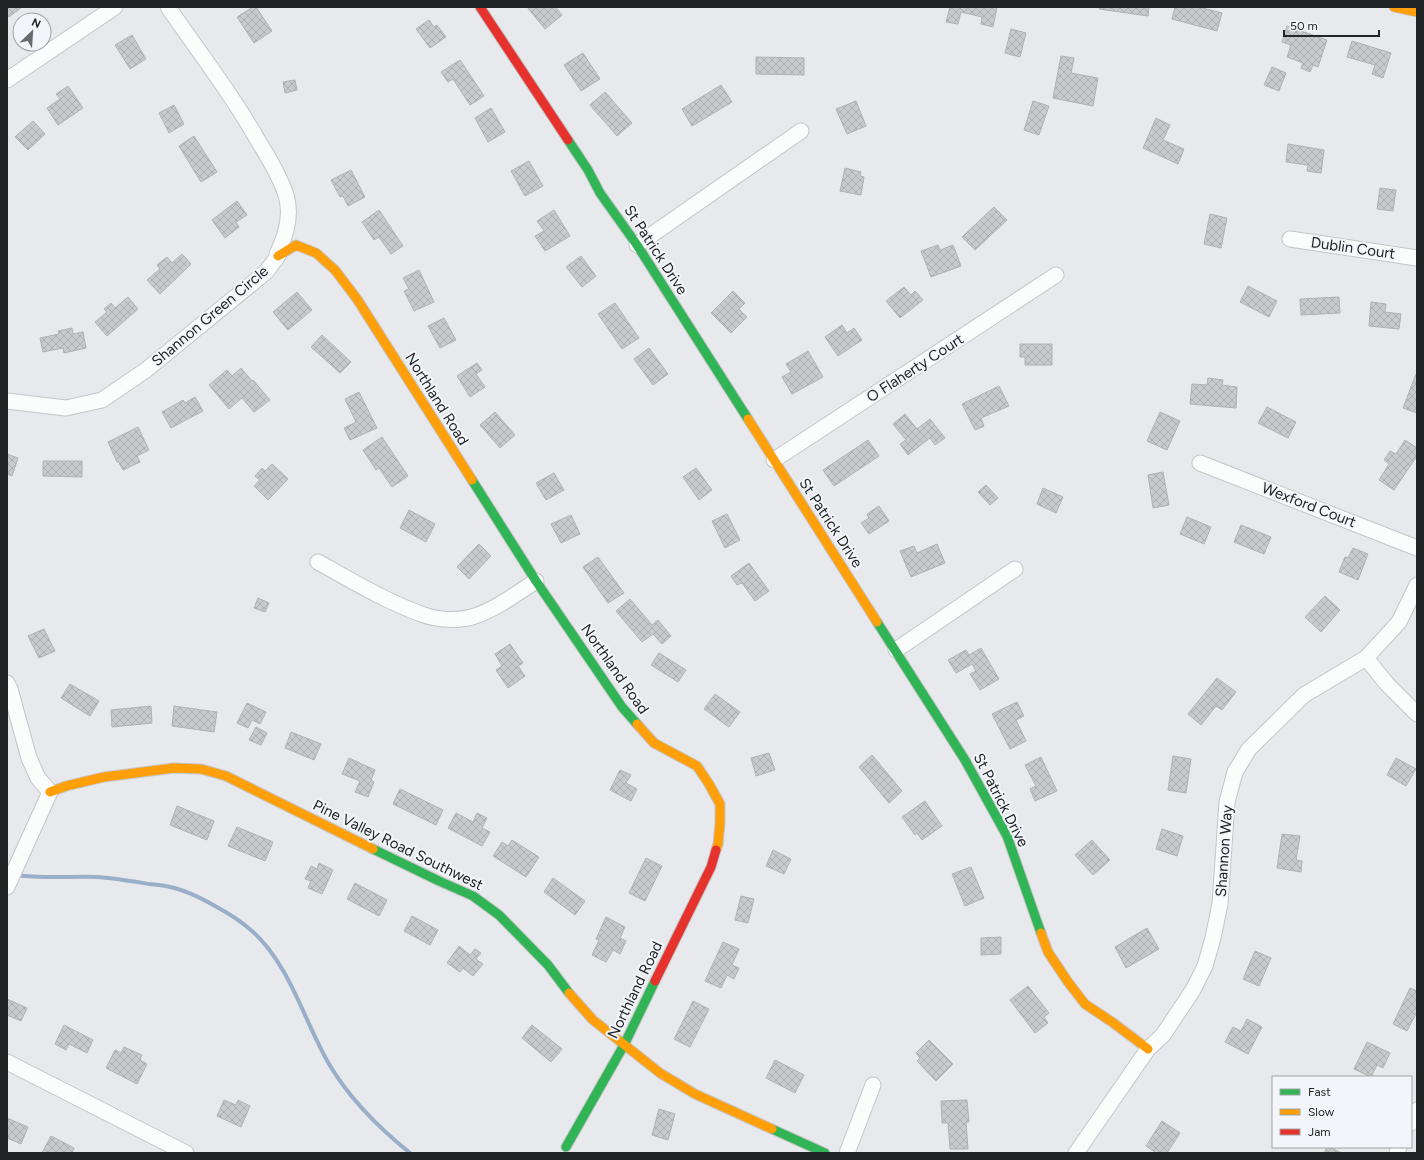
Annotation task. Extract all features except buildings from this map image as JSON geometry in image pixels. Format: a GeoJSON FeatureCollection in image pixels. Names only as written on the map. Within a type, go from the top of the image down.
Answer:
{"type":"FeatureCollection","features":[{"type":"Feature","properties":{"kind":"street"},"geometry":{"type":"LineString","coordinates":[[7,80],[115,7]]}},
{"type":"Feature","properties":{"kind":"street","name":"Shannon Green Circle"},"geometry":{"type":"LineString","coordinates":[[7,401],[66,408],[102,400],[146,370],[254,282],[266,272],[278,256],[277,254],[284,241],[288,215],[286,196],[276,172],[247,122],[168,7]]}},
{"type":"Feature","properties":{"kind":"street","name":"St Patrick Drive"},"geometry":{"type":"LineString","coordinates":[[480,7],[588,170],[600,193],[637,245],[965,760],[1006,836],[1048,952],[1084,1004],[1112,1022],[1148,1049]]}},
{"type":"Feature","properties":{"kind":"street"},"geometry":{"type":"LineString","coordinates":[[1394,7],[1417,12]]}},
{"type":"Feature","properties":{"kind":"street"},"geometry":{"type":"LineString","coordinates":[[637,245],[801,131]]}},
{"type":"Feature","properties":{"kind":"street","name":"Dublin Court"},"geometry":{"type":"LineString","coordinates":[[1290,239],[1417,258]]}},
{"type":"Feature","properties":{"kind":"street","name":"Northland Road"},"geometry":{"type":"LineString","coordinates":[[278,256],[296,245],[316,253],[335,270],[357,299],[536,581],[622,708],[654,743],[697,766],[720,804],[718,844],[711,867],[624,1045],[566,1147]]}},
{"type":"Feature","properties":{"kind":"street","name":"O Flaherty Court"},"geometry":{"type":"LineString","coordinates":[[774,460],[1056,275]]}},
{"type":"Feature","properties":{"kind":"street","name":"Wexford Court"},"geometry":{"type":"LineString","coordinates":[[1200,463],[1417,548]]}},
{"type":"Feature","properties":{"kind":"street"},"geometry":{"type":"LineString","coordinates":[[318,562],[394,602],[425,615],[445,619],[472,617],[497,606],[536,581]]}},
{"type":"Feature","properties":{"kind":"street"},"geometry":{"type":"LineString","coordinates":[[896,650],[1015,569]]}},
{"type":"Feature","properties":{"kind":"street","name":"Shannon Way"},"geometry":{"type":"LineString","coordinates":[[1076,1153],[1148,1049],[1163,1035],[1193,990],[1205,966],[1220,904],[1227,802],[1235,772],[1249,749],[1304,695],[1366,658],[1399,622],[1417,585]]}},
{"type":"Feature","properties":{"kind":"street"},"geometry":{"type":"LineString","coordinates":[[1366,658],[1387,684],[1417,714]]}},
{"type":"Feature","properties":{"kind":"street"},"geometry":{"type":"LineString","coordinates":[[7,683],[30,758],[38,778],[50,792],[7,886]]}},
{"type":"Feature","properties":{"kind":"street","name":"Pine Valley Road Southwest"},"geometry":{"type":"LineString","coordinates":[[50,792],[66,786],[104,777],[174,768],[201,770],[226,776],[439,881],[473,896],[499,915],[548,965],[570,994],[593,1020],[660,1073],[696,1094],[825,1153]]}},
{"type":"Feature","properties":{"kind":"street"},"geometry":{"type":"LineString","coordinates":[[7,1062],[186,1153]]}},
{"type":"Feature","properties":{"kind":"street"},"geometry":{"type":"LineString","coordinates":[[847,1153],[873,1085]]}},
{"type":"Feature","properties":{"kind":"street"},"geometry":{"type":"LineString","coordinates":[[1412,1121],[1417,1110]]}},
{"type":"Feature","properties":{"kind":"waterway"},"geometry":{"type":"LineString","coordinates":[[17,875],[37,877],[103,877],[168,886],[199,897],[225,911],[252,931],[277,960],[329,1064],[355,1101],[376,1123],[410,1153]]}},
{"type":"Feature","properties":{"kind":"traffic: fast"},"geometry":{"type":"LineString","coordinates":[[568,140],[588,170],[600,193],[637,245],[748,419]]}},
{"type":"Feature","properties":{"kind":"traffic: fast"},"geometry":{"type":"LineString","coordinates":[[472,480],[536,581],[622,707],[637,724]]}},
{"type":"Feature","properties":{"kind":"traffic: fast"},"geometry":{"type":"LineString","coordinates":[[877,622],[965,760],[1007,836],[1041,933]]}},
{"type":"Feature","properties":{"kind":"traffic: fast"},"geometry":{"type":"LineString","coordinates":[[373,849],[473,896],[499,915],[548,965],[569,993]]}},
{"type":"Feature","properties":{"kind":"traffic: fast"},"geometry":{"type":"LineString","coordinates":[[566,1147],[624,1045],[655,981]]}},
{"type":"Feature","properties":{"kind":"traffic: fast"},"geometry":{"type":"LineString","coordinates":[[772,1129],[825,1153]]}},
{"type":"Feature","properties":{"kind":"traffic: slow"},"geometry":{"type":"LineString","coordinates":[[1394,7],[1417,12]]}},
{"type":"Feature","properties":{"kind":"traffic: slow"},"geometry":{"type":"LineString","coordinates":[[278,256],[296,245],[316,253],[335,270],[357,299],[472,480]]}},
{"type":"Feature","properties":{"kind":"traffic: slow"},"geometry":{"type":"LineString","coordinates":[[748,419],[877,622]]}},
{"type":"Feature","properties":{"kind":"traffic: slow"},"geometry":{"type":"LineString","coordinates":[[637,724],[654,743],[697,766],[709,784],[720,804],[720,823],[716,850]]}},
{"type":"Feature","properties":{"kind":"traffic: slow"},"geometry":{"type":"LineString","coordinates":[[50,792],[66,786],[104,777],[174,768],[201,769],[226,776],[373,849]]}},
{"type":"Feature","properties":{"kind":"traffic: slow"},"geometry":{"type":"LineString","coordinates":[[1041,933],[1048,952],[1085,1004],[1148,1049]]}},
{"type":"Feature","properties":{"kind":"traffic: slow"},"geometry":{"type":"LineString","coordinates":[[569,993],[593,1020],[660,1073],[695,1094],[772,1129]]}},
{"type":"Feature","properties":{"kind":"traffic: jam"},"geometry":{"type":"LineString","coordinates":[[480,7],[568,140]]}},
{"type":"Feature","properties":{"kind":"traffic: jam"},"geometry":{"type":"LineString","coordinates":[[655,981],[711,867],[716,850]]}}]}
